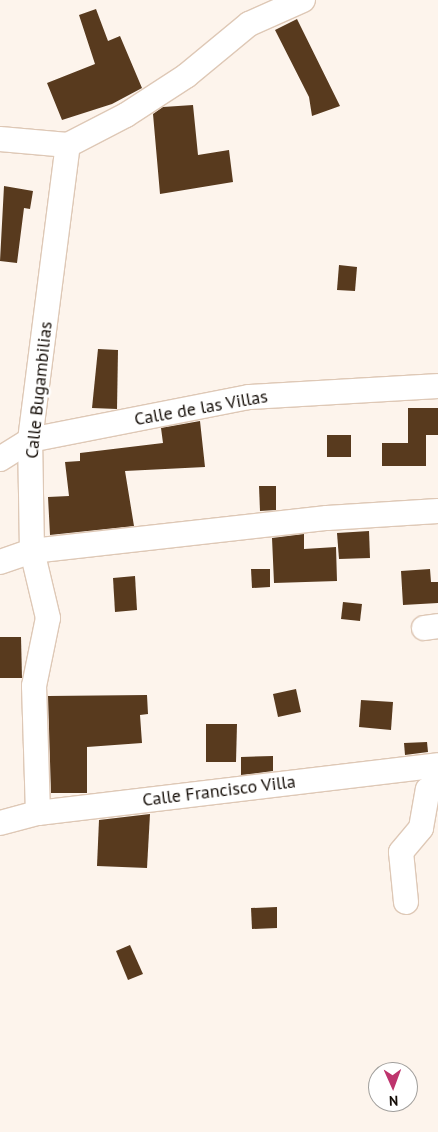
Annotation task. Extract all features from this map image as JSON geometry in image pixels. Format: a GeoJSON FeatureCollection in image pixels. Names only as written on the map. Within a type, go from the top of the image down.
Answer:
{"type":"FeatureCollection","features":[{"type":"Feature","properties":{"kind":"street"},"geometry":{"type":"LineString","coordinates":[[0,139],[68,145],[126,115],[186,76],[249,24],[303,0]]}},
{"type":"Feature","properties":{"kind":"street","name":"Calle Bugambilias"},"geometry":{"type":"LineString","coordinates":[[38,813],[34,686],[48,618],[32,551],[30,440],[68,145]]}},
{"type":"Feature","properties":{"kind":"street","name":"Calle de las Villas"},"geometry":{"type":"LineString","coordinates":[[0,459],[30,440],[249,397],[438,386]]}},
{"type":"Feature","properties":{"kind":"street"},"geometry":{"type":"LineString","coordinates":[[0,562],[32,551],[327,518],[438,511]]}},
{"type":"Feature","properties":{"kind":"street","name":"Calle Francisco Villa"},"geometry":{"type":"LineString","coordinates":[[0,823],[38,813],[438,764]]}},
{"type":"Feature","properties":{"kind":"street"},"geometry":{"type":"LineString","coordinates":[[406,902],[401,852],[421,828],[428,790],[438,788]]}},
{"type":"Feature","properties":{"kind":"building"},"geometry":{"type":"Polygon","coordinates":[[[96,9],[108,41],[120,36],[142,88],[112,104],[62,120],[47,83],[95,64],[79,15],[96,9]]]}},
{"type":"Feature","properties":{"kind":"building"},"geometry":{"type":"Polygon","coordinates":[[[297,19],[340,106],[312,116],[309,97],[275,30],[297,19]]]}},
{"type":"Feature","properties":{"kind":"building"},"geometry":{"type":"Polygon","coordinates":[[[193,105],[198,155],[229,150],[233,182],[160,194],[153,114],[163,107],[193,105]]]}},
{"type":"Feature","properties":{"kind":"building"},"geometry":{"type":"Polygon","coordinates":[[[4,186],[33,191],[30,209],[24,208],[17,263],[0,261],[4,186]]]}},
{"type":"Feature","properties":{"kind":"building"},"geometry":{"type":"Polygon","coordinates":[[[339,265],[357,267],[355,291],[337,290],[339,265]]]}},
{"type":"Feature","properties":{"kind":"building"},"geometry":{"type":"Polygon","coordinates":[[[98,349],[118,350],[117,409],[92,408],[98,349]]]}},
{"type":"Feature","properties":{"kind":"building"},"geometry":{"type":"Polygon","coordinates":[[[408,408],[438,408],[438,435],[426,435],[426,466],[382,466],[382,443],[408,443],[408,408]]]}},
{"type":"Feature","properties":{"kind":"building"},"geometry":{"type":"Polygon","coordinates":[[[200,421],[205,467],[125,471],[134,526],[50,535],[48,497],[69,496],[65,462],[80,461],[80,453],[163,443],[161,428],[200,421]]]}},
{"type":"Feature","properties":{"kind":"building"},"geometry":{"type":"Polygon","coordinates":[[[327,435],[351,435],[351,457],[327,457],[327,435]]]}},
{"type":"Feature","properties":{"kind":"building"},"geometry":{"type":"Polygon","coordinates":[[[259,486],[276,486],[276,510],[260,511],[259,486]]]}},
{"type":"Feature","properties":{"kind":"building"},"geometry":{"type":"Polygon","coordinates":[[[369,531],[370,558],[339,559],[337,533],[369,531]]]}},
{"type":"Feature","properties":{"kind":"building"},"geometry":{"type":"Polygon","coordinates":[[[304,534],[304,549],[336,547],[337,581],[274,583],[272,538],[304,534]]]}},
{"type":"Feature","properties":{"kind":"building"},"geometry":{"type":"Polygon","coordinates":[[[251,569],[270,569],[270,587],[252,588],[251,569]]]}},
{"type":"Feature","properties":{"kind":"building"},"geometry":{"type":"Polygon","coordinates":[[[430,569],[431,582],[438,582],[438,603],[403,605],[401,571],[430,569]]]}},
{"type":"Feature","properties":{"kind":"building"},"geometry":{"type":"Polygon","coordinates":[[[135,576],[137,610],[115,612],[113,578],[135,576]]]}},
{"type":"Feature","properties":{"kind":"building"},"geometry":{"type":"Polygon","coordinates":[[[343,602],[362,604],[360,621],[341,619],[343,602]]]}},
{"type":"Feature","properties":{"kind":"building"},"geometry":{"type":"Polygon","coordinates":[[[0,637],[21,637],[22,678],[0,678],[0,637]]]}},
{"type":"Feature","properties":{"kind":"building"},"geometry":{"type":"Polygon","coordinates":[[[296,689],[301,712],[278,717],[273,694],[296,689]]]}},
{"type":"Feature","properties":{"kind":"building"},"geometry":{"type":"Polygon","coordinates":[[[147,695],[148,714],[140,715],[142,743],[87,747],[87,793],[51,793],[48,696],[147,695]]]}},
{"type":"Feature","properties":{"kind":"building"},"geometry":{"type":"Polygon","coordinates":[[[361,700],[393,702],[391,730],[359,727],[361,700]]]}},
{"type":"Feature","properties":{"kind":"building"},"geometry":{"type":"Polygon","coordinates":[[[206,724],[237,724],[236,762],[206,762],[206,724]]]}},
{"type":"Feature","properties":{"kind":"building"},"geometry":{"type":"Polygon","coordinates":[[[427,742],[428,752],[405,755],[404,743],[427,742]]]}},
{"type":"Feature","properties":{"kind":"building"},"geometry":{"type":"Polygon","coordinates":[[[273,756],[273,771],[241,775],[241,757],[273,756]]]}},
{"type":"Feature","properties":{"kind":"building"},"geometry":{"type":"Polygon","coordinates":[[[150,814],[147,868],[97,866],[99,820],[150,814]]]}},
{"type":"Feature","properties":{"kind":"building"},"geometry":{"type":"Polygon","coordinates":[[[277,907],[277,928],[252,929],[251,908],[277,907]]]}},
{"type":"Feature","properties":{"kind":"building"},"geometry":{"type":"Polygon","coordinates":[[[130,945],[143,974],[128,980],[116,951],[130,945]]]}}]}
